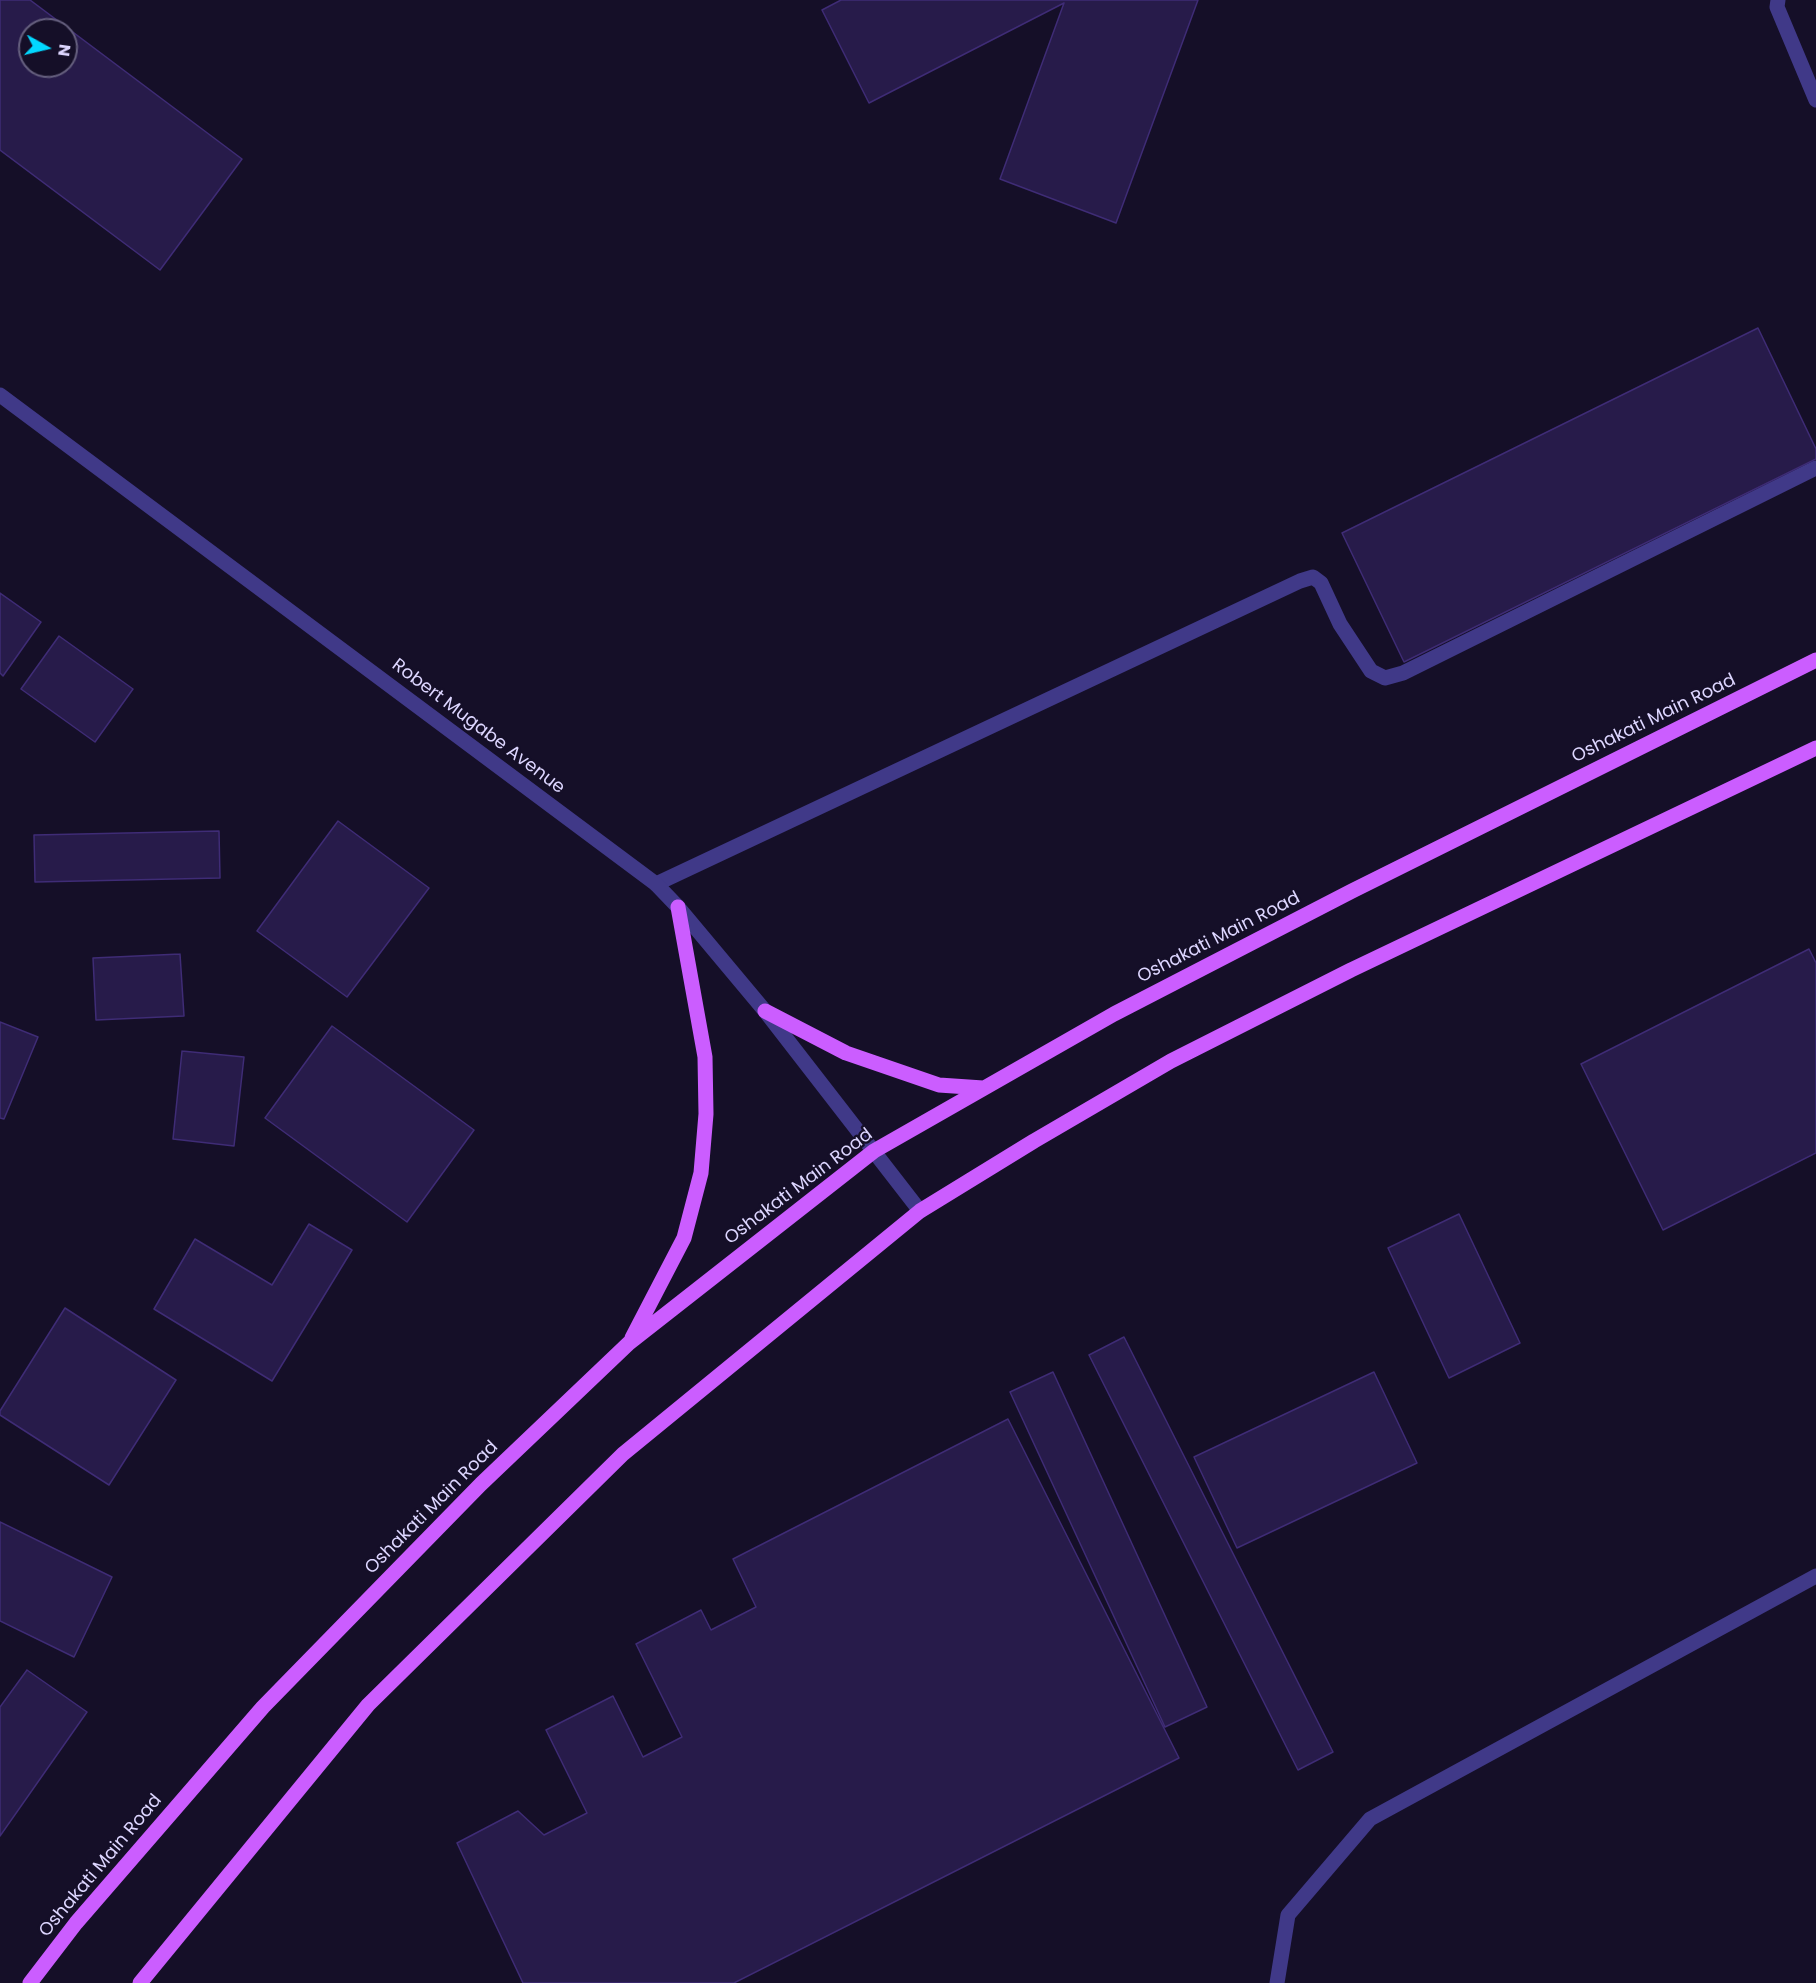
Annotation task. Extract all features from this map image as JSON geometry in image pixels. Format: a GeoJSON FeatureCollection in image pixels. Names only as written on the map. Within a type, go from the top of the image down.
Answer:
{"type":"FeatureCollection","features":[{"type":"Feature","properties":{"kind":"main road","name":"Oshakati Main Road"},"geometry":{"type":"LineString","coordinates":[[30,1983],[76,1923],[263,1707],[482,1484],[629,1344],[873,1151],[1114,1014],[1352,891],[1816,660]]}},
{"type":"Feature","properties":{"kind":"main road"},"geometry":{"type":"LineString","coordinates":[[140,1983],[368,1705],[623,1454],[920,1211],[1171,1061],[1350,970],[1816,748]]}},
{"type":"Feature","properties":{"kind":"main road"},"geometry":{"type":"LineString","coordinates":[[629,1344],[684,1238],[701,1173],[706,1114],[705,1057],[678,907]]}},
{"type":"Feature","properties":{"kind":"main road"},"geometry":{"type":"LineString","coordinates":[[765,1011],[846,1053],[939,1085],[983,1088]]}},
{"type":"Feature","properties":{"kind":"street"},"geometry":{"type":"LineString","coordinates":[[1778,0],[1777,7],[1816,100]]}},
{"type":"Feature","properties":{"kind":"street","name":"Robert Mugabe Avenue"},"geometry":{"type":"LineString","coordinates":[[0,395],[656,884],[765,1011],[920,1211]]}},
{"type":"Feature","properties":{"kind":"street"},"geometry":{"type":"LineString","coordinates":[[656,884],[1300,581],[1313,577],[1322,582],[1340,624],[1371,671],[1385,678],[1404,673],[1816,468]]}},
{"type":"Feature","properties":{"kind":"street"},"geometry":{"type":"LineString","coordinates":[[1277,1983],[1288,1915],[1370,1819],[1816,1576]]}},
{"type":"Feature","properties":{"kind":"building"},"geometry":{"type":"Polygon","coordinates":[[[0,0],[30,0],[54,18],[18,18],[18,78],[78,78],[78,36],[242,159],[160,270],[0,150],[0,0]]]}},
{"type":"Feature","properties":{"kind":"building"},"geometry":{"type":"Polygon","coordinates":[[[841,0],[1198,0],[1116,223],[1000,179],[1064,3],[869,103],[822,10],[841,0]]]}},
{"type":"Feature","properties":{"kind":"building"},"geometry":{"type":"Polygon","coordinates":[[[1758,328],[1816,449],[1816,459],[1404,662],[1342,533],[1758,328]]]}},
{"type":"Feature","properties":{"kind":"building"},"geometry":{"type":"Polygon","coordinates":[[[0,593],[41,622],[3,676],[0,673],[0,593]]]}},
{"type":"Feature","properties":{"kind":"building"},"geometry":{"type":"Polygon","coordinates":[[[59,636],[133,689],[95,742],[21,689],[59,636]]]}},
{"type":"Feature","properties":{"kind":"building"},"geometry":{"type":"Polygon","coordinates":[[[338,821],[429,888],[347,997],[257,931],[338,821]]]}},
{"type":"Feature","properties":{"kind":"building"},"geometry":{"type":"Polygon","coordinates":[[[219,831],[220,878],[35,882],[34,835],[219,831]]]}},
{"type":"Feature","properties":{"kind":"building"},"geometry":{"type":"Polygon","coordinates":[[[1809,949],[1816,963],[1816,1153],[1663,1230],[1581,1064],[1809,949]]]}},
{"type":"Feature","properties":{"kind":"building"},"geometry":{"type":"Polygon","coordinates":[[[180,954],[184,1016],[96,1020],[93,958],[180,954]]]}},
{"type":"Feature","properties":{"kind":"building"},"geometry":{"type":"Polygon","coordinates":[[[0,1022],[38,1037],[4,1119],[0,1118],[0,1022]]]}},
{"type":"Feature","properties":{"kind":"building"},"geometry":{"type":"Polygon","coordinates":[[[332,1026],[474,1130],[407,1222],[265,1118],[332,1026]]]}},
{"type":"Feature","properties":{"kind":"building"},"geometry":{"type":"Polygon","coordinates":[[[182,1051],[244,1057],[234,1146],[173,1139],[182,1051]]]}},
{"type":"Feature","properties":{"kind":"building"},"geometry":{"type":"Polygon","coordinates":[[[1459,1214],[1520,1343],[1449,1378],[1388,1248],[1459,1214]]]}},
{"type":"Feature","properties":{"kind":"building"},"geometry":{"type":"Polygon","coordinates":[[[309,1224],[352,1250],[272,1381],[154,1309],[195,1239],[272,1285],[309,1224]]]}},
{"type":"Feature","properties":{"kind":"building"},"geometry":{"type":"Polygon","coordinates":[[[65,1308],[176,1380],[109,1485],[0,1415],[0,1411],[65,1308]]]}},
{"type":"Feature","properties":{"kind":"building"},"geometry":{"type":"Polygon","coordinates":[[[1124,1337],[1333,1752],[1298,1770],[1089,1355],[1124,1337]]]}},
{"type":"Feature","properties":{"kind":"building"},"geometry":{"type":"Polygon","coordinates":[[[1053,1372],[1207,1707],[1165,1727],[1010,1392],[1053,1372]]]}},
{"type":"Feature","properties":{"kind":"building"},"geometry":{"type":"Polygon","coordinates":[[[1374,1372],[1417,1463],[1237,1548],[1194,1457],[1374,1372]]]}},
{"type":"Feature","properties":{"kind":"building"},"geometry":{"type":"Polygon","coordinates":[[[1008,1419],[1179,1758],[734,1983],[523,1983],[457,1843],[518,1811],[544,1835],[587,1813],[546,1730],[613,1696],[643,1757],[682,1737],[636,1644],[701,1610],[711,1630],[756,1607],[733,1559],[1008,1419]]]}},
{"type":"Feature","properties":{"kind":"building"},"geometry":{"type":"Polygon","coordinates":[[[0,1522],[112,1577],[74,1657],[0,1621],[0,1522]]]}},
{"type":"Feature","properties":{"kind":"building"},"geometry":{"type":"Polygon","coordinates":[[[27,1670],[87,1712],[0,1836],[0,1707],[27,1670]]]}}]}
